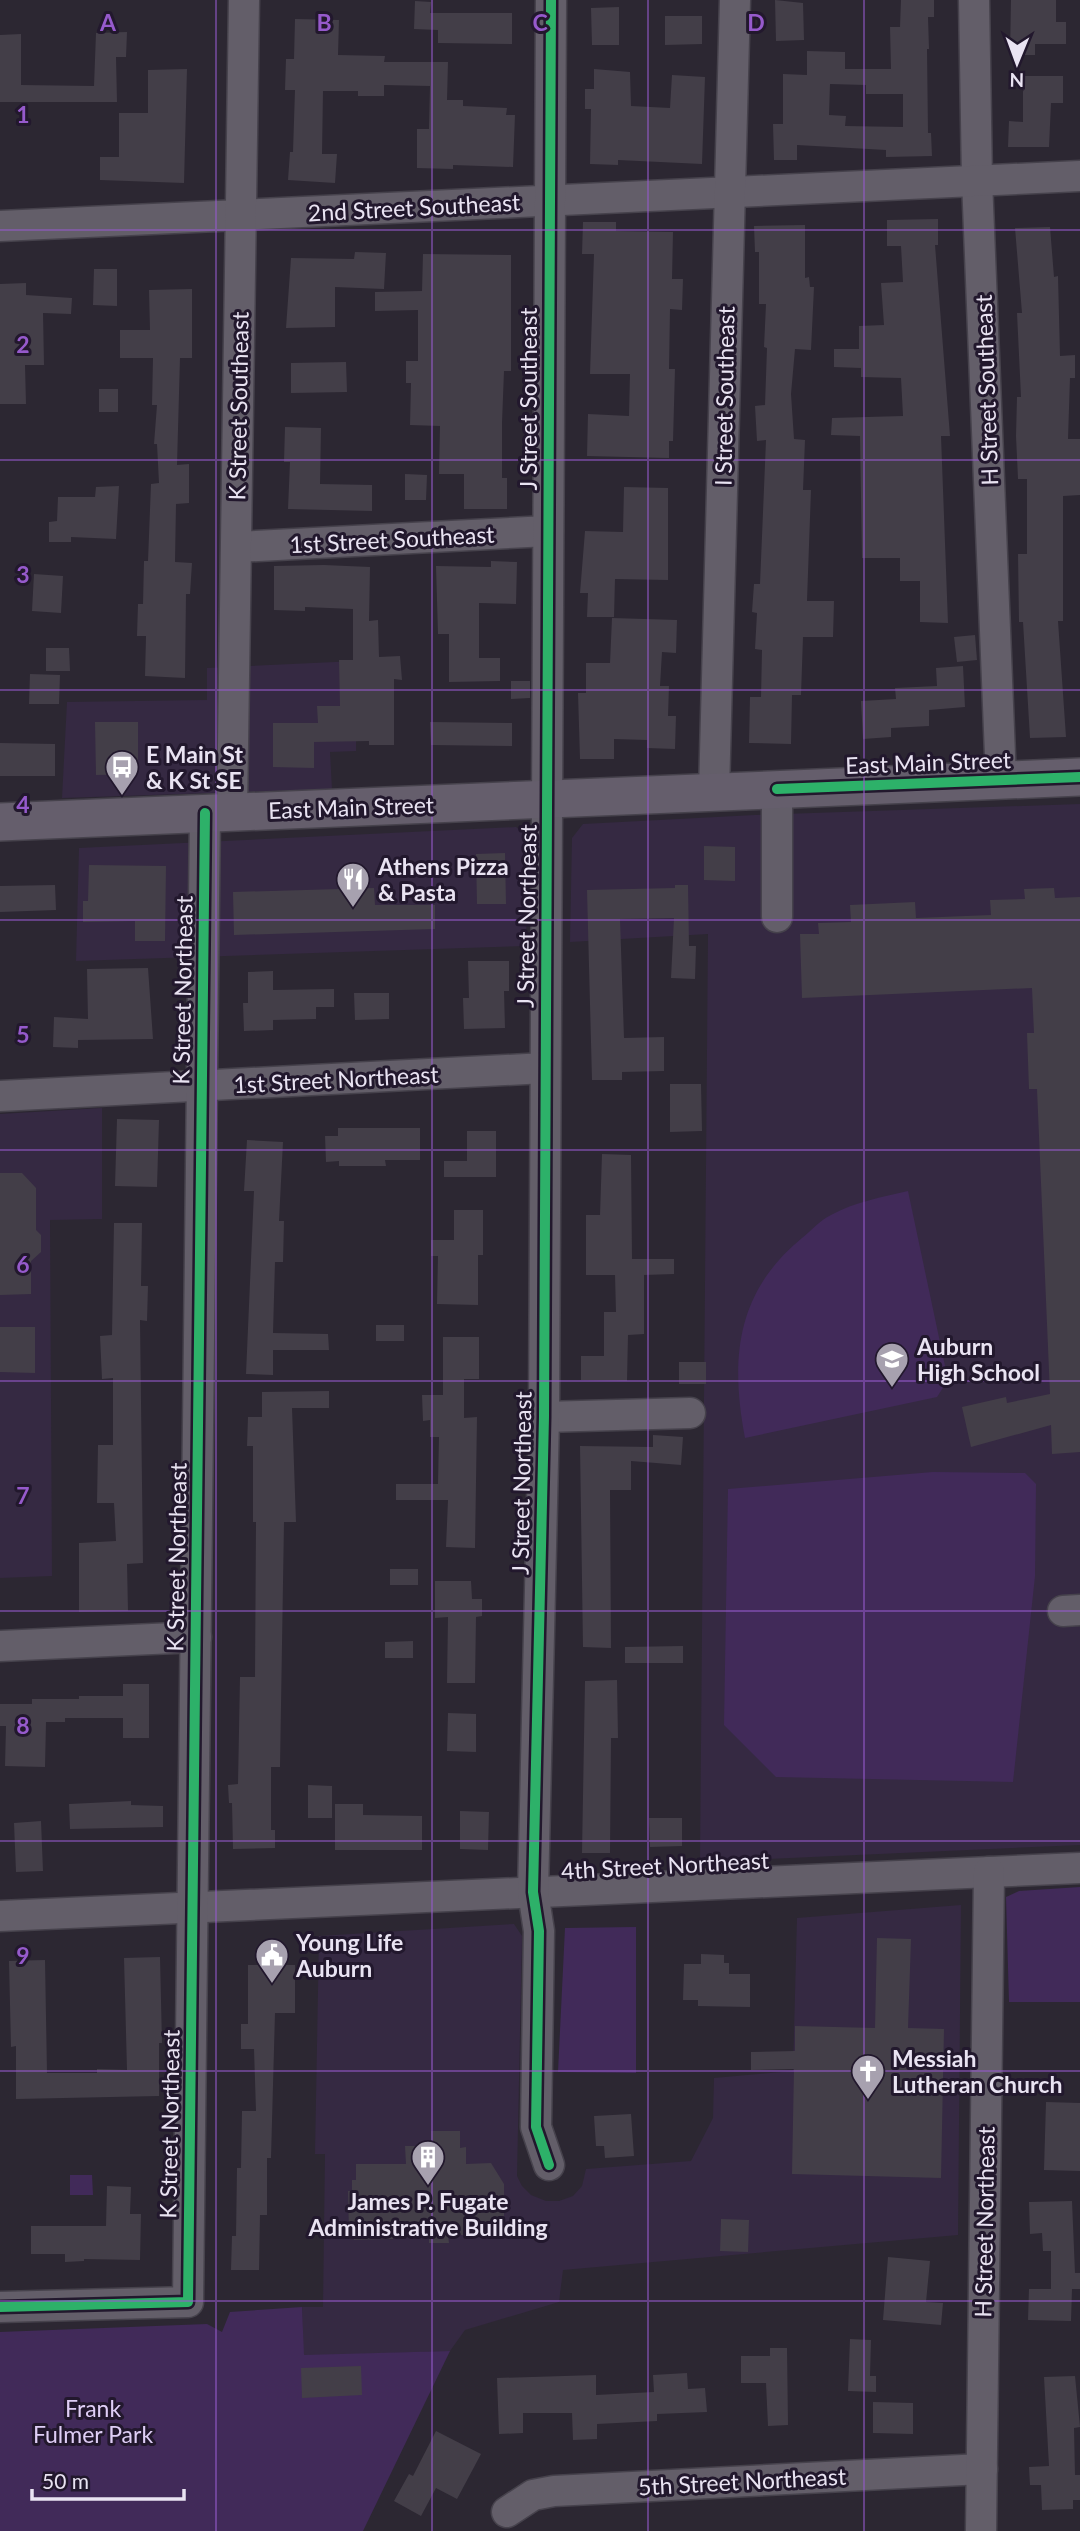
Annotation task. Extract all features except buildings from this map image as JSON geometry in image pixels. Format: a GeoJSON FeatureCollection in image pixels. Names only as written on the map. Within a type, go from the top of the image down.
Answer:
{"type":"FeatureCollection","features":[{"type":"Feature","properties":{"kind":"main road","name":"East Main Street"},"geometry":{"type":"LineString","coordinates":[[0,822],[1080,776]]}},
{"type":"Feature","properties":{"kind":"street","name":"K Street Southeast"},"geometry":{"type":"LineString","coordinates":[[218,813],[237,547],[244,0]]}},
{"type":"Feature","properties":{"kind":"street","name":"J Street Southeast"},"geometry":{"type":"LineString","coordinates":[[549,799],[551,0]]}},
{"type":"Feature","properties":{"kind":"street","name":"I Street Southeast"},"geometry":{"type":"LineString","coordinates":[[714,792],[735,0]]}},
{"type":"Feature","properties":{"kind":"street","name":"H Street Southeast"},"geometry":{"type":"LineString","coordinates":[[974,0],[977,180],[1001,780]]}},
{"type":"Feature","properties":{"kind":"street","name":"2nd Street Southeast"},"geometry":{"type":"LineString","coordinates":[[0,226],[1080,176]]}},
{"type":"Feature","properties":{"kind":"street","name":"1st Street Southeast"},"geometry":{"type":"LineString","coordinates":[[237,547],[548,531]]}},
{"type":"Feature","properties":{"kind":"street"},"geometry":{"type":"LineString","coordinates":[[777,789],[777,917]]}},
{"type":"Feature","properties":{"kind":"street","name":"J Street Northeast"},"geometry":{"type":"LineString","coordinates":[[549,799],[544,1417],[533,1892],[539,1931],[536,2127],[549,2165]]}},
{"type":"Feature","properties":{"kind":"street","name":"K Street Northeast"},"geometry":{"type":"LineString","coordinates":[[0,2307],[188,2302],[202,1085],[218,813]]}},
{"type":"Feature","properties":{"kind":"street","name":"1st Street Northeast"},"geometry":{"type":"LineString","coordinates":[[0,1096],[545,1068]]}},
{"type":"Feature","properties":{"kind":"street"},"geometry":{"type":"LineString","coordinates":[[544,1417],[690,1413]]}},
{"type":"Feature","properties":{"kind":"street"},"geometry":{"type":"LineString","coordinates":[[0,1646],[196,1636]]}},
{"type":"Feature","properties":{"kind":"street","name":"4th Street Northeast"},"geometry":{"type":"LineString","coordinates":[[0,1916],[1080,1868]]}},
{"type":"Feature","properties":{"kind":"street","name":"H Street Northeast"},"geometry":{"type":"LineString","coordinates":[[981,2531],[989,1872]]}},
{"type":"Feature","properties":{"kind":"street","name":"5th Street Northeast"},"geometry":{"type":"LineString","coordinates":[[507,2512],[533,2496],[554,2491],[982,2469]]}},
{"type":"Feature","properties":{"kind":"shaded area"},"geometry":{"type":"Polygon","coordinates":[[[356,661],[356,751],[330,752],[332,789],[62,798],[67,702],[207,700],[207,668],[356,661]]]}},
{"type":"Feature","properties":{"kind":"shaded area","name":"Auburn High School"},"geometry":{"type":"Polygon","coordinates":[[[1080,804],[1080,1845],[700,1862],[708,934],[570,942],[572,838],[583,824],[1080,804]]]}},
{"type":"Feature","properties":{"kind":"shaded area"},"geometry":{"type":"Polygon","coordinates":[[[516,827],[524,833],[528,841],[526,946],[76,961],[79,848],[516,827]]]}},
{"type":"Feature","properties":{"kind":"shaded area"},"geometry":{"type":"Polygon","coordinates":[[[102,1108],[102,1219],[50,1220],[52,1576],[0,1578],[0,1114],[102,1108]]]}},
{"type":"Feature","properties":{"kind":"shaded area"},"geometry":{"type":"Polygon","coordinates":[[[961,1905],[958,2235],[563,2270],[559,2302],[465,2330],[450,2351],[303,2356],[302,2307],[323,2307],[325,2154],[315,2154],[319,1936],[514,1924],[522,1936],[517,2176],[531,2195],[546,2201],[559,2201],[573,2196],[582,2186],[586,2169],[691,2161],[713,2118],[714,2078],[793,2071],[797,1918],[961,1905]]]}},
{"type":"Feature","properties":{"kind":"green space"},"geometry":{"type":"Polygon","coordinates":[[[908,1191],[948,1380],[937,1397],[745,1438],[738,1381],[739,1354],[751,1304],[763,1281],[780,1259],[827,1217],[859,1203],[908,1191]]]}},
{"type":"Feature","properties":{"kind":"green space"},"geometry":{"type":"Polygon","coordinates":[[[933,1472],[1025,1473],[1036,1484],[1035,1576],[1013,1782],[776,1777],[724,1725],[728,1489],[933,1472]]]}},
{"type":"Feature","properties":{"kind":"green space"},"geometry":{"type":"Polygon","coordinates":[[[1080,1887],[1080,2002],[1009,2002],[1006,1897],[1019,1891],[1080,1887]]]}},
{"type":"Feature","properties":{"kind":"green space"},"geometry":{"type":"Polygon","coordinates":[[[636,1927],[636,2073],[558,2072],[565,1928],[636,1927]]]}},
{"type":"Feature","properties":{"kind":"green space"},"geometry":{"type":"Polygon","coordinates":[[[70,2175],[92,2175],[93,2195],[70,2195],[70,2175]]]}},
{"type":"Feature","properties":{"kind":"green space","name":"Frank Fulmer Park"},"geometry":{"type":"Polygon","coordinates":[[[302,2307],[304,2355],[450,2351],[363,2531],[0,2531],[0,2332],[207,2324],[222,2332],[230,2312],[302,2307]]]}},
{"type":"Feature","properties":{"kind":"cycle path"},"geometry":{"type":"LineString","coordinates":[[549,2165],[536,2127],[539,1931],[533,1892],[544,1417],[551,0]]}},
{"type":"Feature","properties":{"kind":"cycle path"},"geometry":{"type":"LineString","coordinates":[[777,789],[1080,777]]}},
{"type":"Feature","properties":{"kind":"cycle path"},"geometry":{"type":"LineString","coordinates":[[0,2307],[188,2302],[205,813]]}},
{"type":"Feature","properties":{"kind":"place","name":"E Main St & K St SE"},"geometry":{"type":"Point","coordinates":[122,797]}},
{"type":"Feature","properties":{"kind":"place","name":"Athens Pizza & Pasta"},"geometry":{"type":"Point","coordinates":[353,909]}},
{"type":"Feature","properties":{"kind":"place","name":"Auburn High School"},"geometry":{"type":"Point","coordinates":[892,1389]}},
{"type":"Feature","properties":{"kind":"place","name":"Young Life Auburn"},"geometry":{"type":"Point","coordinates":[272,1985]}},
{"type":"Feature","properties":{"kind":"place","name":"Messiah Lutheran Church"},"geometry":{"type":"Point","coordinates":[868,2101]}},
{"type":"Feature","properties":{"kind":"place","name":"James P. Fugate Administrative Building"},"geometry":{"type":"Point","coordinates":[428,2187]}}]}
